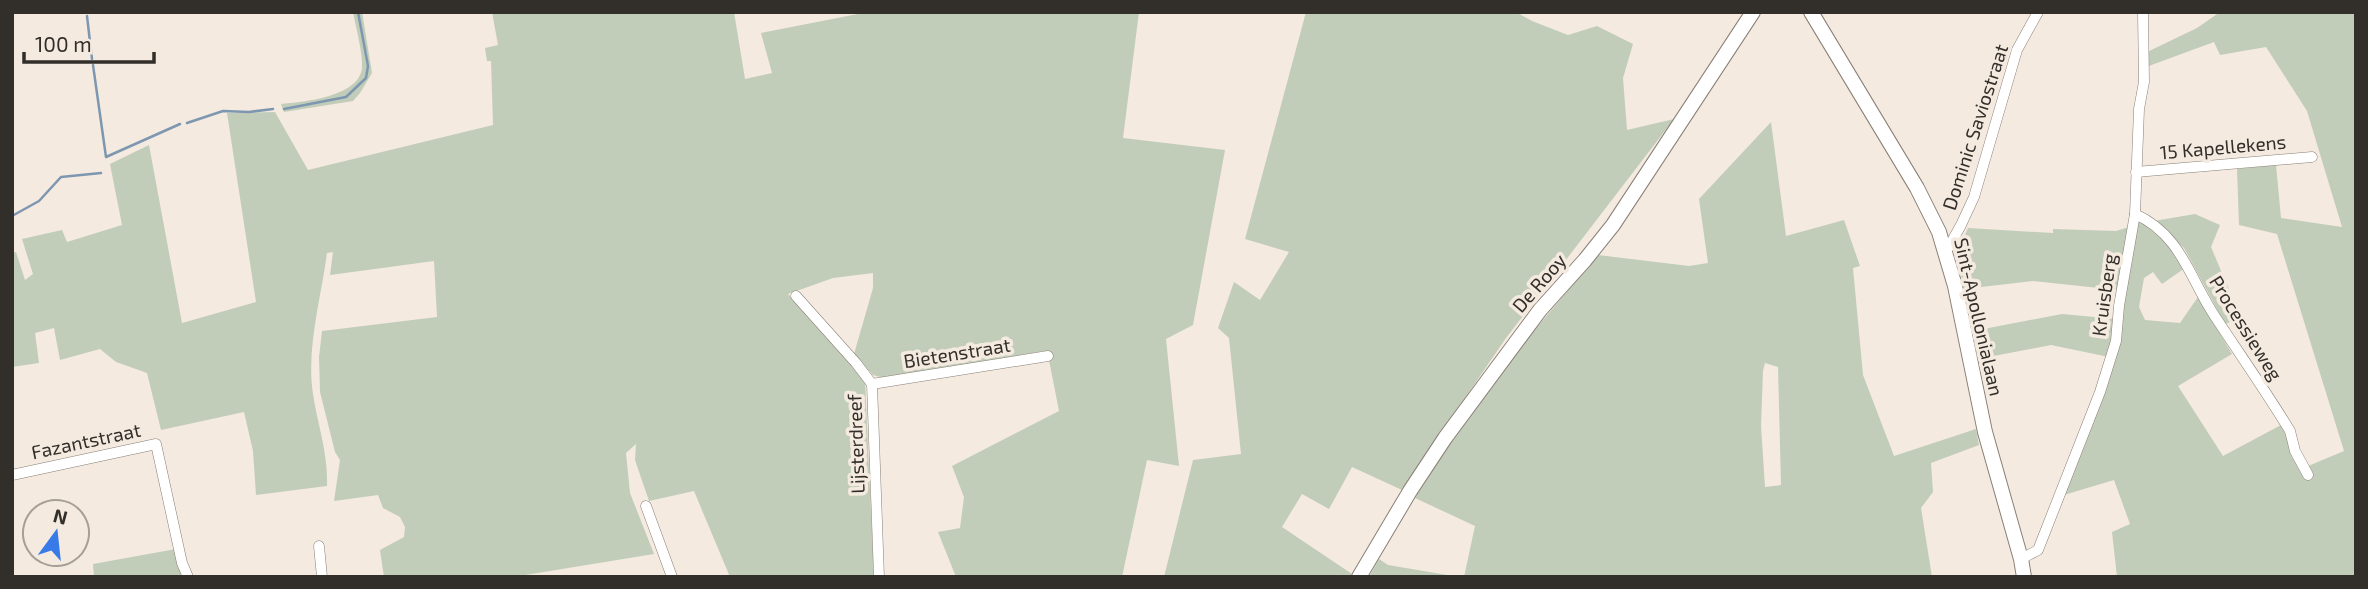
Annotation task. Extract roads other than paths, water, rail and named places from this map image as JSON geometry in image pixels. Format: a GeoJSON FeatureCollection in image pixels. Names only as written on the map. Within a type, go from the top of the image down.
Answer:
{"type":"FeatureCollection","features":[{"type":"Feature","properties":{"kind":"street","name":"Sint-Apollonialaan"},"geometry":{"type":"LineString","coordinates":[[1811,12],[1917,188],[1946,252],[1985,432],[2024,577]]}},
{"type":"Feature","properties":{"kind":"street","name":"Dominic Saviostraat"},"geometry":{"type":"LineString","coordinates":[[1946,252],[1974,197],[2017,50],[2038,12]]}},
{"type":"Feature","properties":{"kind":"street","name":"Kruisberg"},"geometry":{"type":"LineString","coordinates":[[2021,559],[2038,550],[2109,369],[2116,341],[2122,285],[2135,214],[2139,109],[2144,82],[2143,12]]}},
{"type":"Feature","properties":{"kind":"street","name":"De Rooy"},"geometry":{"type":"LineString","coordinates":[[1359,577],[1445,438],[1532,320],[1586,260],[1613,225],[1749,14]]}},
{"type":"Feature","properties":{"kind":"street","name":"15 Kapellekens"},"geometry":{"type":"LineString","coordinates":[[2136,172],[2312,157]]}},
{"type":"Feature","properties":{"kind":"street","name":"Processieweg"},"geometry":{"type":"LineString","coordinates":[[2135,214],[2146,219],[2178,249],[2214,315],[2290,431],[2295,450],[2308,475]]}},
{"type":"Feature","properties":{"kind":"street","name":"Lijsterdreef"},"geometry":{"type":"LineString","coordinates":[[796,296],[872,384],[879,577]]}},
{"type":"Feature","properties":{"kind":"street","name":"Bietenstraat"},"geometry":{"type":"LineString","coordinates":[[872,384],[1048,356]]}},
{"type":"Feature","properties":{"kind":"street","name":"Fazantstraat"},"geometry":{"type":"LineString","coordinates":[[12,475],[156,444],[182,563],[188,577]]}},
{"type":"Feature","properties":{"kind":"street"},"geometry":{"type":"LineString","coordinates":[[646,506],[672,577]]}},
{"type":"Feature","properties":{"kind":"street"},"geometry":{"type":"LineString","coordinates":[[318,546],[322,577]]}},
{"type":"Feature","properties":{"kind":"waterway"},"geometry":{"type":"LineString","coordinates":[[284,109],[346,97],[366,78],[368,66],[358,12]]}},
{"type":"Feature","properties":{"kind":"waterway"},"geometry":{"type":"LineString","coordinates":[[87,16],[92,59]]}},
{"type":"Feature","properties":{"kind":"waterway"},"geometry":{"type":"LineString","coordinates":[[93,65],[106,157],[180,124]]}},
{"type":"Feature","properties":{"kind":"waterway"},"geometry":{"type":"LineString","coordinates":[[187,123],[223,111],[273,109]]}},
{"type":"Feature","properties":{"kind":"waterway"},"geometry":{"type":"LineString","coordinates":[[12,216],[39,201],[61,177],[101,173]]}}]}
